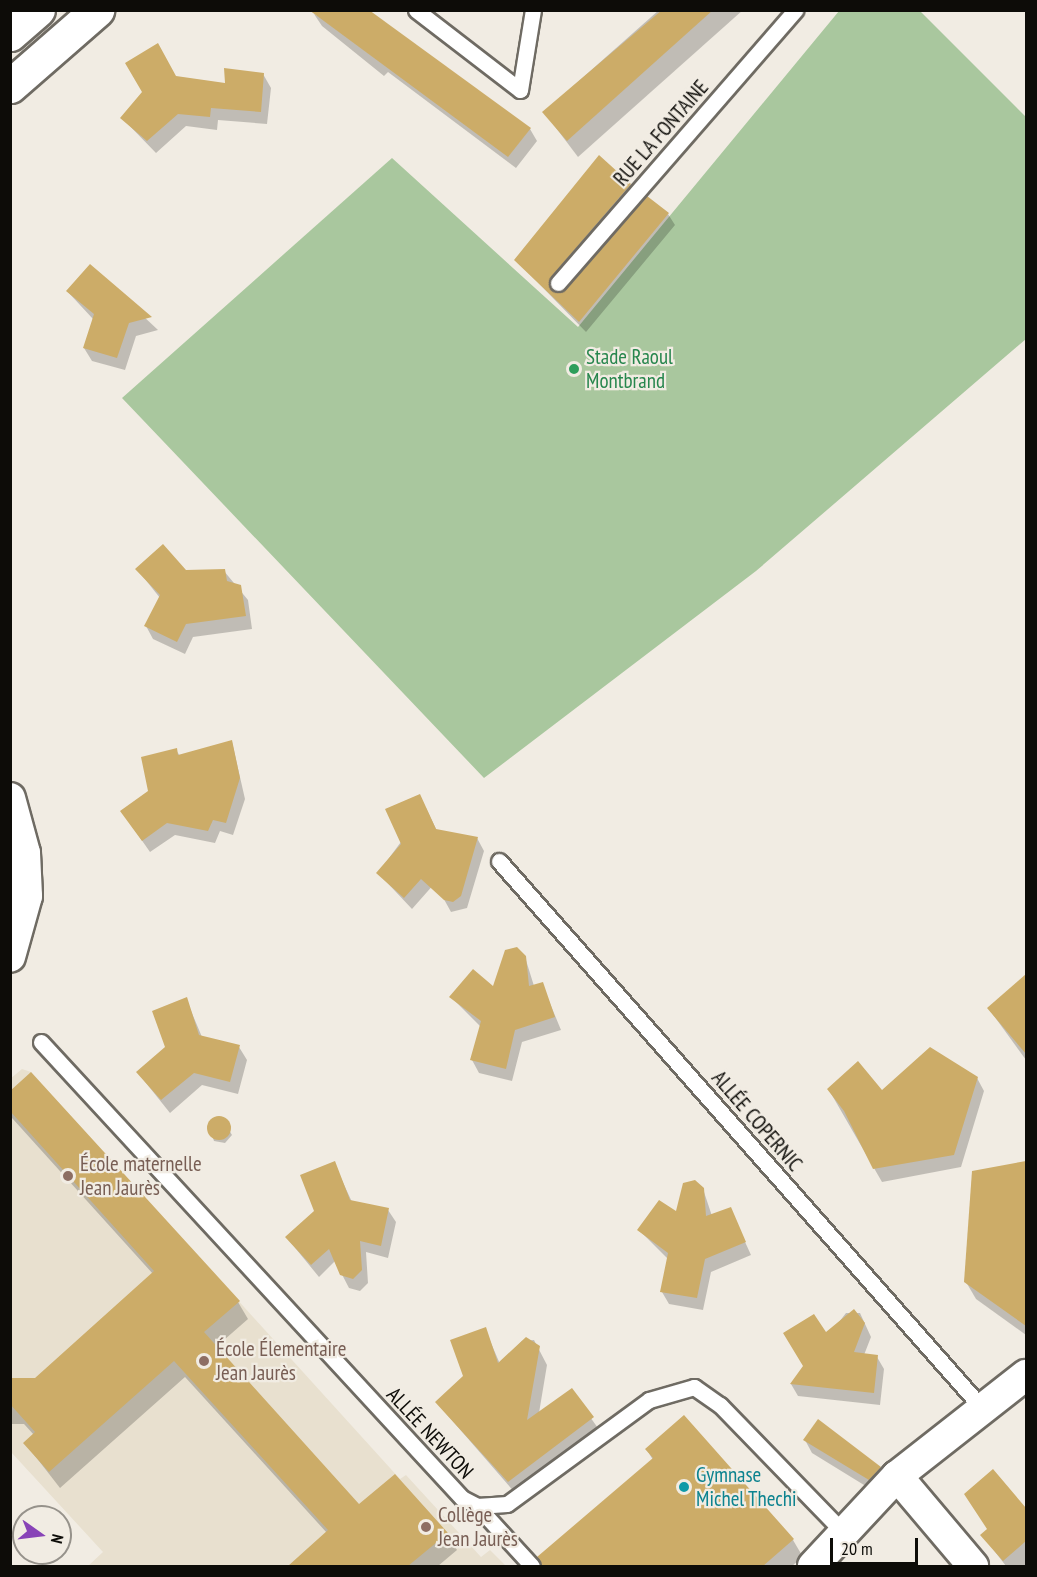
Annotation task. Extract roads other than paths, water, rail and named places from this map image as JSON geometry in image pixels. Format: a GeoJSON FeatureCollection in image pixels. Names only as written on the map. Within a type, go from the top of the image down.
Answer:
{"type":"FeatureCollection","features":[{"type":"Feature","properties":{"kind":"main road"},"geometry":{"type":"LineString","coordinates":[[10,34],[38,10]]}},
{"type":"Feature","properties":{"kind":"main road"},"geometry":{"type":"LineString","coordinates":[[10,86],[97,10]]}},
{"type":"Feature","properties":{"kind":"street"},"geometry":{"type":"LineString","coordinates":[[10,49],[52,10]]}},
{"type":"Feature","properties":{"kind":"street"},"geometry":{"type":"LineString","coordinates":[[10,798],[25,853],[27,896],[10,957]]}},
{"type":"Feature","properties":{"kind":"street"},"geometry":{"type":"LineString","coordinates":[[813,1566],[897,1476],[1026,1375]]}},
{"type":"Feature","properties":{"kind":"street"},"geometry":{"type":"LineString","coordinates":[[897,1476],[974,1566]]}},
{"type":"Feature","properties":{"kind":"lane"},"geometry":{"type":"LineString","coordinates":[[416,10],[520,90],[533,10]]}},
{"type":"Feature","properties":{"kind":"lane","name":"RUE LA FONTAINE"},"geometry":{"type":"LineString","coordinates":[[558,283],[795,10]]}},
{"type":"Feature","properties":{"kind":"lane","name":"ALLÉE COPERNIC"},"geometry":{"type":"LineString","coordinates":[[499,861],[983,1409]]}},
{"type":"Feature","properties":{"kind":"lane","name":"ALLÉE NEWTON"},"geometry":{"type":"LineString","coordinates":[[41,1042],[452,1488],[477,1506],[507,1504],[649,1400],[694,1387],[720,1405],[844,1533]]}},
{"type":"Feature","properties":{"kind":"lane"},"geometry":{"type":"LineString","coordinates":[[477,1506],[532,1566]]}},
{"type":"Feature","properties":{"kind":"place","name":"Stade Raoul Montbrand"},"geometry":{"type":"Point","coordinates":[574,369]}},
{"type":"Feature","properties":{"kind":"place","name":"École maternelle Jean Jaurès"},"geometry":{"type":"Point","coordinates":[68,1176]}},
{"type":"Feature","properties":{"kind":"place","name":"École Élementaire Jean Jaurès"},"geometry":{"type":"Point","coordinates":[204,1361]}},
{"type":"Feature","properties":{"kind":"place","name":"Gymnase Michel Thechi"},"geometry":{"type":"Point","coordinates":[684,1487]}},
{"type":"Feature","properties":{"kind":"place","name":"Collège Jean Jaurès"},"geometry":{"type":"Point","coordinates":[426,1527]}}]}
